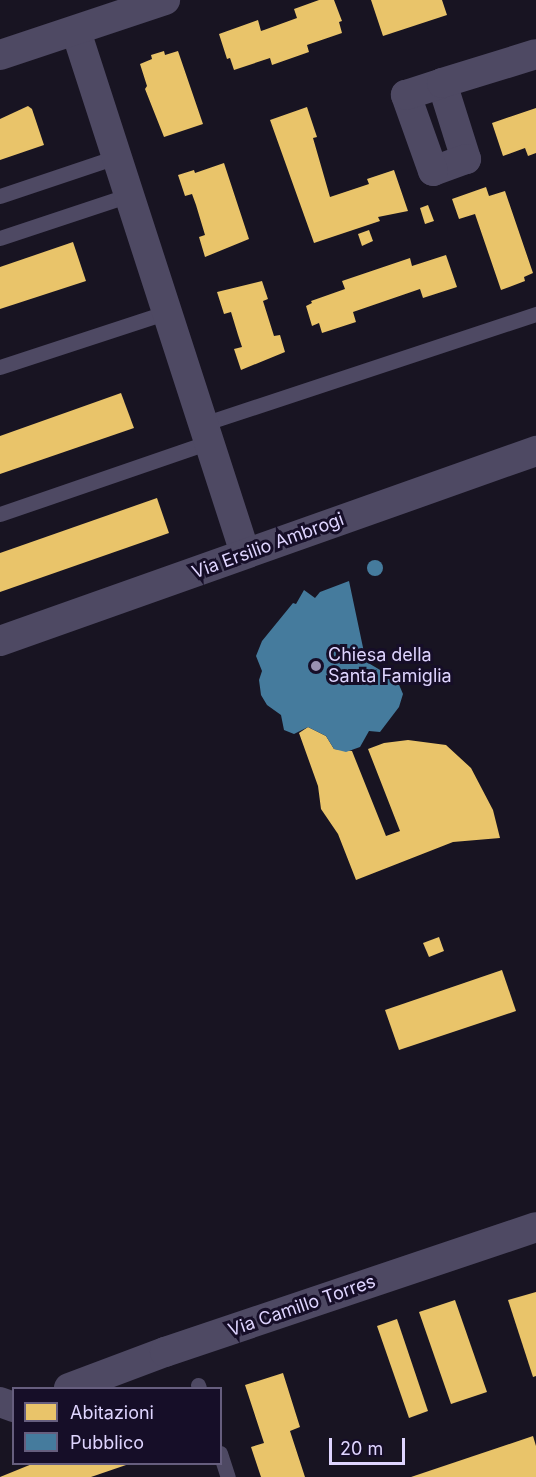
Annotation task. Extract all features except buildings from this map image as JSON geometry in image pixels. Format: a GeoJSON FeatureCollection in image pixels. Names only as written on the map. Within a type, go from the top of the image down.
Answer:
{"type":"FeatureCollection","features":[{"type":"Feature","properties":{"kind":"street"},"geometry":{"type":"LineString","coordinates":[[0,55],[165,0]]}},
{"type":"Feature","properties":{"kind":"street"},"geometry":{"type":"LineString","coordinates":[[76,31],[245,553]]}},
{"type":"Feature","properties":{"kind":"street"},"geometry":{"type":"LineString","coordinates":[[442,82],[536,54]]}},
{"type":"Feature","properties":{"kind":"street","name":"Via Ersilio Ambrogi"},"geometry":{"type":"LineString","coordinates":[[0,641],[536,451]]}},
{"type":"Feature","properties":{"kind":"street","name":"Via Camillo Torres"},"geometry":{"type":"LineString","coordinates":[[74,1387],[165,1352],[536,1227]]}},
{"type":"Feature","properties":{"kind":"lane"},"geometry":{"type":"LineString","coordinates":[[0,196],[116,157]]}},
{"type":"Feature","properties":{"kind":"lane"},"geometry":{"type":"LineString","coordinates":[[0,238],[129,195]]}},
{"type":"Feature","properties":{"kind":"lane"},"geometry":{"type":"LineString","coordinates":[[0,367],[167,312]]}},
{"type":"Feature","properties":{"kind":"lane"},"geometry":{"type":"LineString","coordinates":[[0,514],[206,433],[536,314]]}},
{"type":"Feature","properties":{"kind":"lane"},"geometry":{"type":"LineString","coordinates":[[222,1459],[228,1477]]}},
{"type":"Feature","properties":{"kind":"place","name":"Chiesa della Santa Famiglia"},"geometry":{"type":"Point","coordinates":[316,666]}}]}
